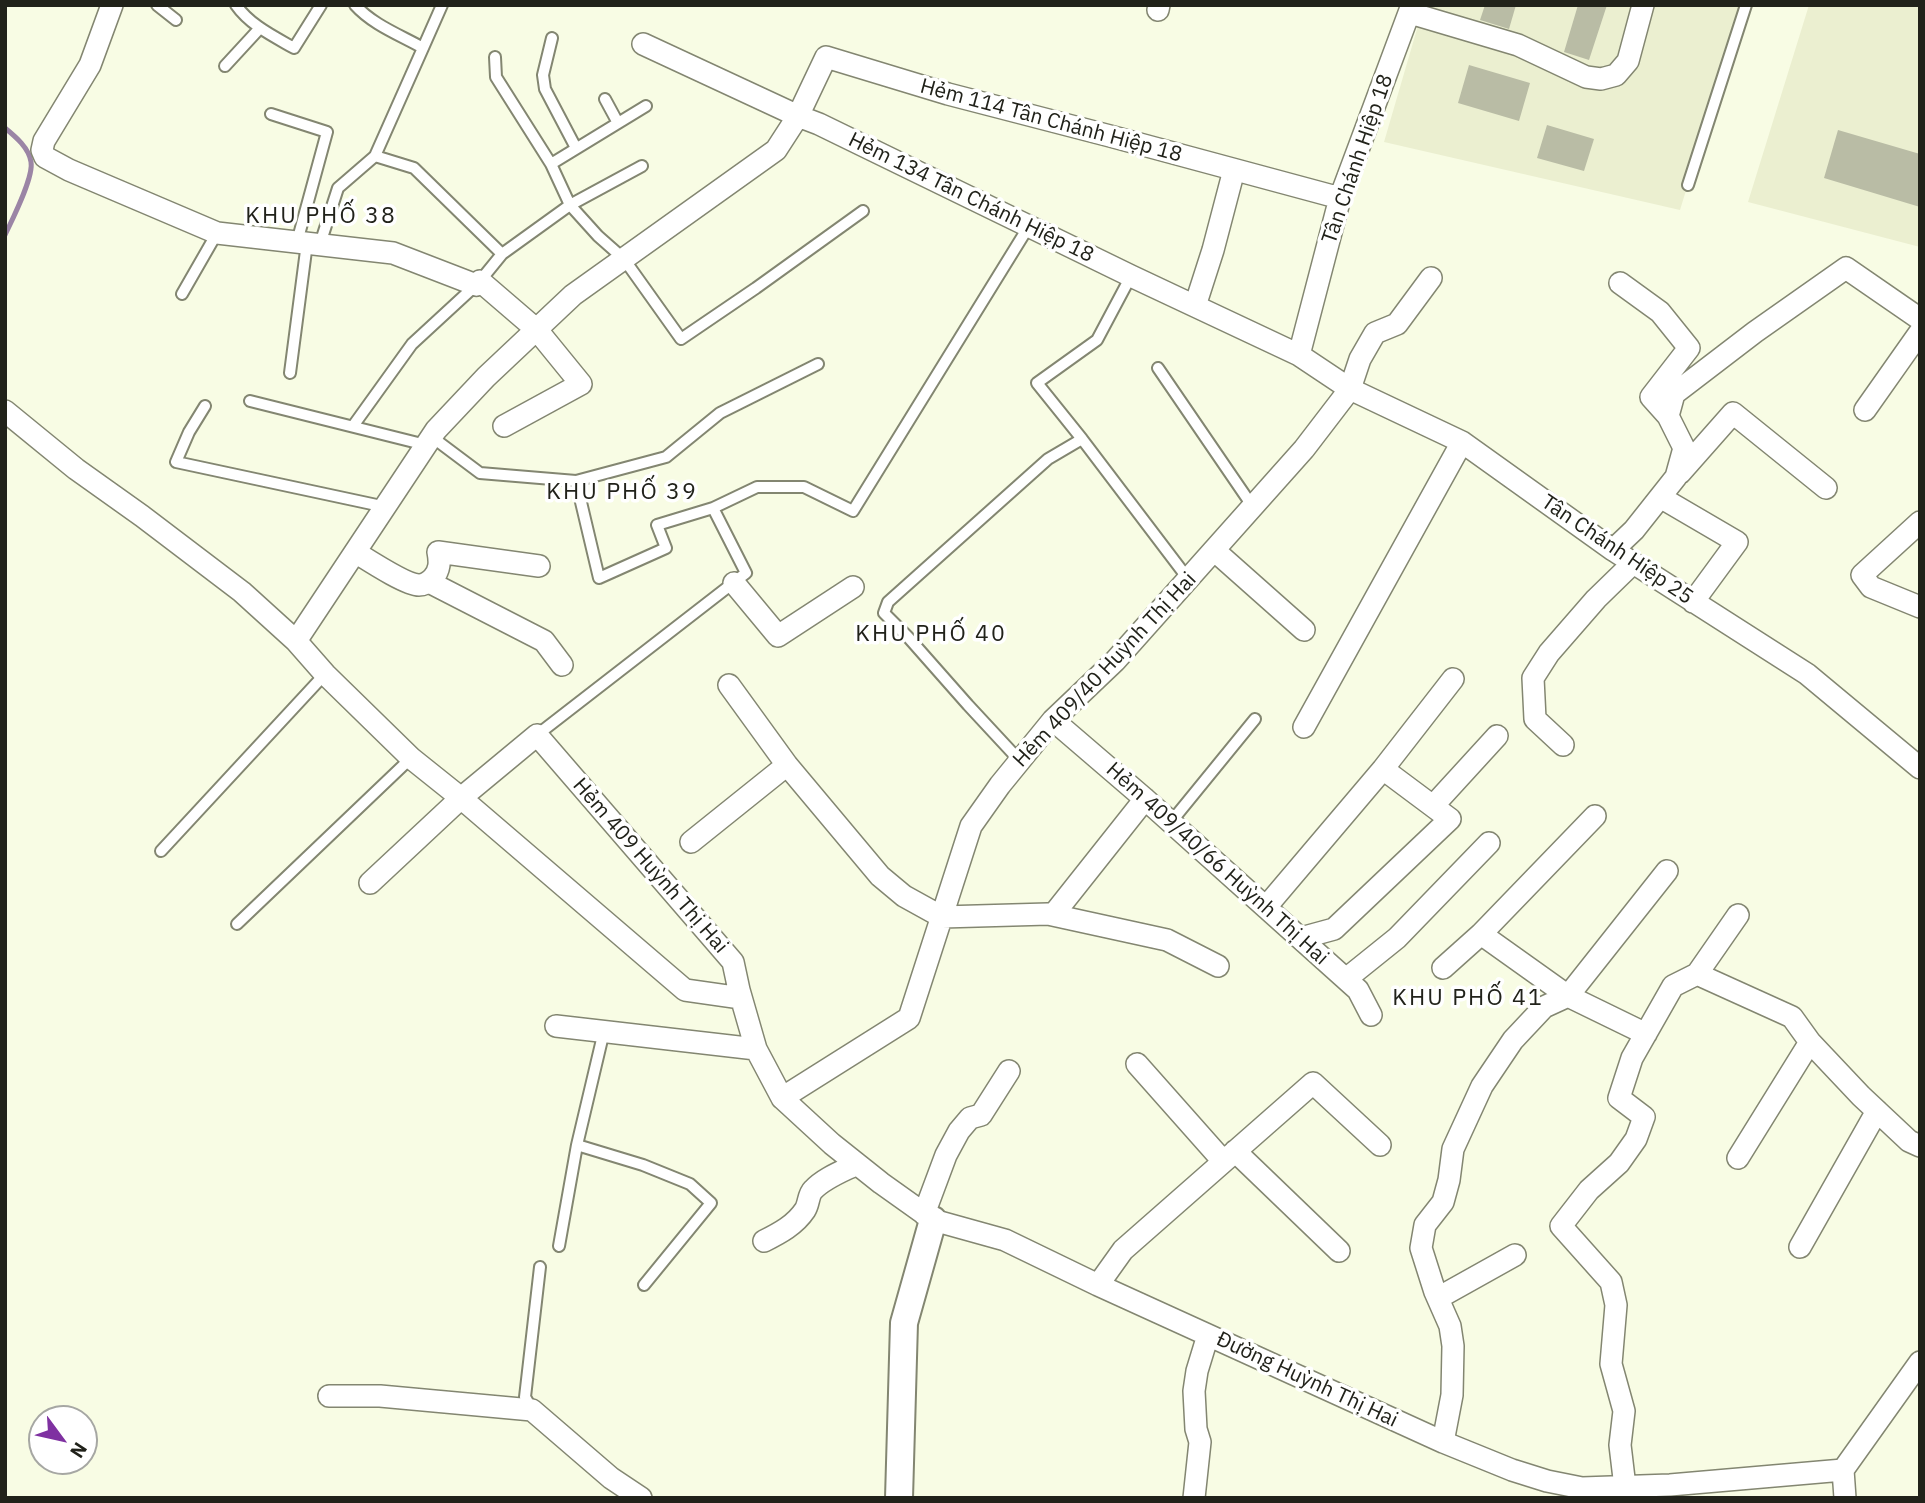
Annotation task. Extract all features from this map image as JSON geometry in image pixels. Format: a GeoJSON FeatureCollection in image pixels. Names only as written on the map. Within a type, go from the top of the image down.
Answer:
{"type":"FeatureCollection","features":[{"type":"Feature","properties":{"kind":"street"},"geometry":{"type":"LineString","coordinates":[[112,5],[90,65],[48,135],[42,150],[45,158],[217,233],[393,253],[478,283],[537,330],[581,384],[504,426]]}},
{"type":"Feature","properties":{"kind":"street"},"geometry":{"type":"LineString","coordinates":[[1411,9],[1518,45],[1572,71],[1601,79],[1616,75],[1628,61],[1643,5]]}},
{"type":"Feature","properties":{"kind":"street","name":"Tân Chánh Hiệp 18"},"geometry":{"type":"LineString","coordinates":[[1299,355],[1340,198],[1411,9]]}},
{"type":"Feature","properties":{"kind":"street","name":"Hẻm 134 Tân Chánh Hiệp 18"},"geometry":{"type":"LineString","coordinates":[[643,44],[819,124],[1299,355]]}},
{"type":"Feature","properties":{"kind":"street","name":"Hẻm 114 Tân Chánh Hiệp 18"},"geometry":{"type":"LineString","coordinates":[[798,116],[826,57],[948,94],[1340,198]]}},
{"type":"Feature","properties":{"kind":"street"},"geometry":{"type":"LineString","coordinates":[[296,641],[429,441],[486,377],[573,295],[776,150],[798,116]]}},
{"type":"Feature","properties":{"kind":"street"},"geometry":{"type":"LineString","coordinates":[[1195,306],[1234,170]]}},
{"type":"Feature","properties":{"kind":"street"},"geometry":{"type":"LineString","coordinates":[[1668,416],[1674,394],[1755,332],[1846,268],[1920,319]]}},
{"type":"Feature","properties":{"kind":"street","name":"Hẻm 409/40 Huỳnh Thị Hai"},"geometry":{"type":"LineString","coordinates":[[782,1098],[909,1018],[971,826],[1000,785],[1053,720],[1115,661],[1304,449],[1350,389],[1360,359],[1376,334],[1398,324],[1432,278]]}},
{"type":"Feature","properties":{"kind":"street"},"geometry":{"type":"LineString","coordinates":[[1620,283],[1660,312],[1689,348],[1651,397],[1668,416],[1684,448],[1676,477]]}},
{"type":"Feature","properties":{"kind":"street"},"geometry":{"type":"LineString","coordinates":[[1865,410],[1920,332]]}},
{"type":"Feature","properties":{"kind":"street","name":"Tân Chánh Hiệp 25"},"geometry":{"type":"LineString","coordinates":[[1299,355],[1350,389],[1461,442],[1613,550],[1807,674],[1920,768]]}},
{"type":"Feature","properties":{"kind":"street"},"geometry":{"type":"LineString","coordinates":[[5,411],[76,469],[242,592],[296,641],[325,674],[411,758],[685,990],[741,998]]}},
{"type":"Feature","properties":{"kind":"street"},"geometry":{"type":"LineString","coordinates":[[1613,550],[1634,530],[1676,477],[1733,413],[1826,488]]}},
{"type":"Feature","properties":{"kind":"street"},"geometry":{"type":"LineString","coordinates":[[1304,727],[1461,442]]}},
{"type":"Feature","properties":{"kind":"street"},"geometry":{"type":"LineString","coordinates":[[1660,497],[1737,542],[1693,601]]}},
{"type":"Feature","properties":{"kind":"street"},"geometry":{"type":"LineString","coordinates":[[1920,522],[1862,575],[1871,587],[1920,607]]}},
{"type":"Feature","properties":{"kind":"street"},"geometry":{"type":"LineString","coordinates":[[1215,551],[1304,630]]}},
{"type":"Feature","properties":{"kind":"street"},"geometry":{"type":"LineString","coordinates":[[355,552],[410,583],[419,585],[429,582],[438,569],[438,552],[539,566]]}},
{"type":"Feature","properties":{"kind":"street"},"geometry":{"type":"LineString","coordinates":[[1563,745],[1535,719],[1533,678],[1549,653],[1633,563]]}},
{"type":"Feature","properties":{"kind":"street"},"geometry":{"type":"LineString","coordinates":[[429,582],[544,641],[562,665]]}},
{"type":"Feature","properties":{"kind":"street"},"geometry":{"type":"LineString","coordinates":[[734,583],[778,636],[853,587]]}},
{"type":"Feature","properties":{"kind":"street"},"geometry":{"type":"LineString","coordinates":[[1266,906],[1383,769],[1453,679]]}},
{"type":"Feature","properties":{"kind":"street"},"geometry":{"type":"LineString","coordinates":[[729,684],[788,765],[880,876],[904,896],[943,917],[1048,914],[1167,940],[1218,967]]}},
{"type":"Feature","properties":{"kind":"street","name":"Hẻm 409/40/66 Huỳnh Thị Hai"},"geometry":{"type":"LineString","coordinates":[[1053,720],[1358,990],[1371,1015]]}},
{"type":"Feature","properties":{"kind":"street"},"geometry":{"type":"LineString","coordinates":[[370,883],[461,798],[537,735]]}},
{"type":"Feature","properties":{"kind":"street","name":"Hẻm 409 Huỳnh Thị Hai"},"geometry":{"type":"LineString","coordinates":[[537,735],[733,962],[756,1049],[782,1098],[832,1144],[928,1217]]}},
{"type":"Feature","properties":{"kind":"street"},"geometry":{"type":"LineString","coordinates":[[1433,806],[1497,736]]}},
{"type":"Feature","properties":{"kind":"street"},"geometry":{"type":"LineString","coordinates":[[691,842],[788,765]]}},
{"type":"Feature","properties":{"kind":"street"},"geometry":{"type":"LineString","coordinates":[[1301,938],[1334,929],[1450,819],[1383,769]]}},
{"type":"Feature","properties":{"kind":"street"},"geometry":{"type":"LineString","coordinates":[[1053,915],[1145,799]]}},
{"type":"Feature","properties":{"kind":"street"},"geometry":{"type":"LineString","coordinates":[[1444,968],[1481,934],[1595,816]]}},
{"type":"Feature","properties":{"kind":"street"},"geometry":{"type":"LineString","coordinates":[[1346,979],[1397,938],[1489,843]]}},
{"type":"Feature","properties":{"kind":"street"},"geometry":{"type":"LineString","coordinates":[[1443,1442],[1452,1395],[1453,1346],[1450,1325],[1421,1248],[1425,1225],[1443,1202],[1453,1149],[1482,1086],[1513,1040],[1544,1007],[1568,996],[1667,871]]}},
{"type":"Feature","properties":{"kind":"street"},"geometry":{"type":"LineString","coordinates":[[1625,1487],[1620,1445],[1624,1411],[1611,1364],[1616,1306],[1611,1282],[1562,1226],[1589,1190],[1619,1163],[1636,1139],[1644,1117],[1619,1098],[1632,1058],[1674,986],[1696,974],[1738,915]]}},
{"type":"Feature","properties":{"kind":"street"},"geometry":{"type":"LineString","coordinates":[[1481,934],[1568,996],[1646,1034]]}},
{"type":"Feature","properties":{"kind":"street"},"geometry":{"type":"LineString","coordinates":[[1696,974],[1792,1017],[1810,1042],[1877,1111],[1909,1141],[1920,1146]]}},
{"type":"Feature","properties":{"kind":"street"},"geometry":{"type":"LineString","coordinates":[[556,1026],[756,1049]]}},
{"type":"Feature","properties":{"kind":"street"},"geometry":{"type":"LineString","coordinates":[[1738,1158],[1810,1042]]}},
{"type":"Feature","properties":{"kind":"street"},"geometry":{"type":"LineString","coordinates":[[1137,1064],[1229,1156],[1339,1251]]}},
{"type":"Feature","properties":{"kind":"street"},"geometry":{"type":"LineString","coordinates":[[899,1498],[904,1323],[928,1217],[946,1155],[959,1131],[970,1118],[981,1115],[1009,1070]]}},
{"type":"Feature","properties":{"kind":"street"},"geometry":{"type":"LineString","coordinates":[[1098,1285],[1123,1250],[1313,1083],[1380,1145]]}},
{"type":"Feature","properties":{"kind":"street"},"geometry":{"type":"LineString","coordinates":[[1800,1247],[1877,1111]]}},
{"type":"Feature","properties":{"kind":"street"},"geometry":{"type":"LineString","coordinates":[[764,1241],[793,1224],[806,1209],[810,1192],[816,1187],[858,1164]]}},
{"type":"Feature","properties":{"kind":"street","name":"Đường Huỳnh Thị Hai"},"geometry":{"type":"LineString","coordinates":[[928,1217],[1005,1240],[1443,1442],[1512,1470],[1548,1489],[1625,1487],[1670,1492],[1843,1470]]}},
{"type":"Feature","properties":{"kind":"street"},"geometry":{"type":"LineString","coordinates":[[1438,1298],[1515,1255]]}},
{"type":"Feature","properties":{"kind":"street"},"geometry":{"type":"LineString","coordinates":[[1194,1498],[1200,1442],[1196,1429],[1194,1391],[1197,1371],[1209,1335]]}},
{"type":"Feature","properties":{"kind":"street"},"geometry":{"type":"LineString","coordinates":[[1845,1498],[1843,1470],[1920,1362]]}},
{"type":"Feature","properties":{"kind":"street"},"geometry":{"type":"LineString","coordinates":[[329,1396],[380,1396],[532,1410],[611,1478],[641,1498]]}},
{"type":"Feature","properties":{"kind":"lane"},"geometry":{"type":"LineString","coordinates":[[157,5],[176,20]]}},
{"type":"Feature","properties":{"kind":"lane"},"geometry":{"type":"LineString","coordinates":[[236,5],[260,28],[293,48],[321,5]]}},
{"type":"Feature","properties":{"kind":"lane"},"geometry":{"type":"LineString","coordinates":[[355,5],[378,24],[423,48]]}},
{"type":"Feature","properties":{"kind":"lane"},"geometry":{"type":"LineString","coordinates":[[308,243],[338,188],[375,156],[442,5]]}},
{"type":"Feature","properties":{"kind":"lane"},"geometry":{"type":"LineString","coordinates":[[1688,185],[1746,5]]}},
{"type":"Feature","properties":{"kind":"lane"},"geometry":{"type":"LineString","coordinates":[[225,66],[260,28]]}},
{"type":"Feature","properties":{"kind":"lane"},"geometry":{"type":"LineString","coordinates":[[552,38],[544,68],[544,81],[548,96],[576,148]]}},
{"type":"Feature","properties":{"kind":"lane"},"geometry":{"type":"LineString","coordinates":[[495,57],[496,76],[551,164],[570,205],[598,236],[624,259],[681,339],[863,211]]}},
{"type":"Feature","properties":{"kind":"lane"},"geometry":{"type":"LineString","coordinates":[[605,99],[618,123]]}},
{"type":"Feature","properties":{"kind":"lane"},"geometry":{"type":"LineString","coordinates":[[551,164],[646,106]]}},
{"type":"Feature","properties":{"kind":"lane"},"geometry":{"type":"LineString","coordinates":[[271,114],[327,132],[290,373]]}},
{"type":"Feature","properties":{"kind":"lane"},"geometry":{"type":"LineString","coordinates":[[375,156],[414,168],[502,254]]}},
{"type":"Feature","properties":{"kind":"lane"},"geometry":{"type":"LineString","coordinates":[[353,426],[412,344],[478,283],[502,254],[570,205],[642,166]]}},
{"type":"Feature","properties":{"kind":"lane"},"geometry":{"type":"LineString","coordinates":[[576,481],[599,578],[666,548],[657,525],[713,508],[757,488],[804,487],[853,511],[1029,226]]}},
{"type":"Feature","properties":{"kind":"lane"},"geometry":{"type":"LineString","coordinates":[[181,294],[217,233]]}},
{"type":"Feature","properties":{"kind":"lane"},"geometry":{"type":"LineString","coordinates":[[1131,276],[1097,340],[1037,383],[1189,580]]}},
{"type":"Feature","properties":{"kind":"lane"},"geometry":{"type":"LineString","coordinates":[[250,401],[429,441],[480,472],[576,481],[666,457],[720,413],[818,364]]}},
{"type":"Feature","properties":{"kind":"lane"},"geometry":{"type":"LineString","coordinates":[[1158,368],[1253,507]]}},
{"type":"Feature","properties":{"kind":"lane"},"geometry":{"type":"LineString","coordinates":[[205,406],[189,432],[176,463],[386,507]]}},
{"type":"Feature","properties":{"kind":"lane"},"geometry":{"type":"LineString","coordinates":[[1020,761],[884,613],[888,602],[1048,459],[1082,439]]}},
{"type":"Feature","properties":{"kind":"lane"},"geometry":{"type":"LineString","coordinates":[[537,735],[746,573],[713,508]]}},
{"type":"Feature","properties":{"kind":"lane"},"geometry":{"type":"LineString","coordinates":[[161,851],[325,674]]}},
{"type":"Feature","properties":{"kind":"lane"},"geometry":{"type":"LineString","coordinates":[[1171,822],[1255,719]]}},
{"type":"Feature","properties":{"kind":"lane"},"geometry":{"type":"LineString","coordinates":[[237,924],[411,758]]}},
{"type":"Feature","properties":{"kind":"lane"},"geometry":{"type":"LineString","coordinates":[[559,1246],[577,1145],[604,1031]]}},
{"type":"Feature","properties":{"kind":"lane"},"geometry":{"type":"LineString","coordinates":[[577,1145],[643,1165],[690,1184],[711,1203],[644,1285]]}},
{"type":"Feature","properties":{"kind":"lane"},"geometry":{"type":"LineString","coordinates":[[532,1410],[525,1396],[540,1267]]}},
{"type":"Feature","properties":{"kind":"shaded area"},"geometry":{"type":"Polygon","coordinates":[[[1424,5],[1743,5],[1680,210],[1384,142],[1424,5]]]}},
{"type":"Feature","properties":{"kind":"shaded area"},"geometry":{"type":"Polygon","coordinates":[[[1809,5],[1920,5],[1920,247],[1748,202],[1809,5]]]}},
{"type":"Feature","properties":{"kind":"building"},"geometry":{"type":"Polygon","coordinates":[[[1485,5],[1516,5],[1509,29],[1480,20],[1485,5]]]}},
{"type":"Feature","properties":{"kind":"building"},"geometry":{"type":"Polygon","coordinates":[[[1578,5],[1607,5],[1589,60],[1564,52],[1578,5]]]}},
{"type":"Feature","properties":{"kind":"building"},"geometry":{"type":"Polygon","coordinates":[[[1469,65],[1530,83],[1519,121],[1458,103],[1469,65]]]}},
{"type":"Feature","properties":{"kind":"building"},"geometry":{"type":"Polygon","coordinates":[[[1547,125],[1594,139],[1584,171],[1537,158],[1547,125]]]}},
{"type":"Feature","properties":{"kind":"building"},"geometry":{"type":"Polygon","coordinates":[[[1838,130],[1920,154],[1920,207],[1824,178],[1838,130]]]}},
{"type":"Feature","properties":{"kind":"waterway"},"geometry":{"type":"LineString","coordinates":[[5,128],[25,147],[31,162],[22,198],[5,235]]}},
{"type":"Feature","properties":{"kind":"district","name":"KHU PHỐ 38"},"geometry":{"type":"Point","coordinates":[321,216]}},
{"type":"Feature","properties":{"kind":"district","name":"KHU PHỐ 39"},"geometry":{"type":"Point","coordinates":[622,492]}},
{"type":"Feature","properties":{"kind":"district","name":"KHU PHỐ 40"},"geometry":{"type":"Point","coordinates":[931,634]}},
{"type":"Feature","properties":{"kind":"district","name":"KHU PHỐ 41"},"geometry":{"type":"Point","coordinates":[1468,998]}}]}
